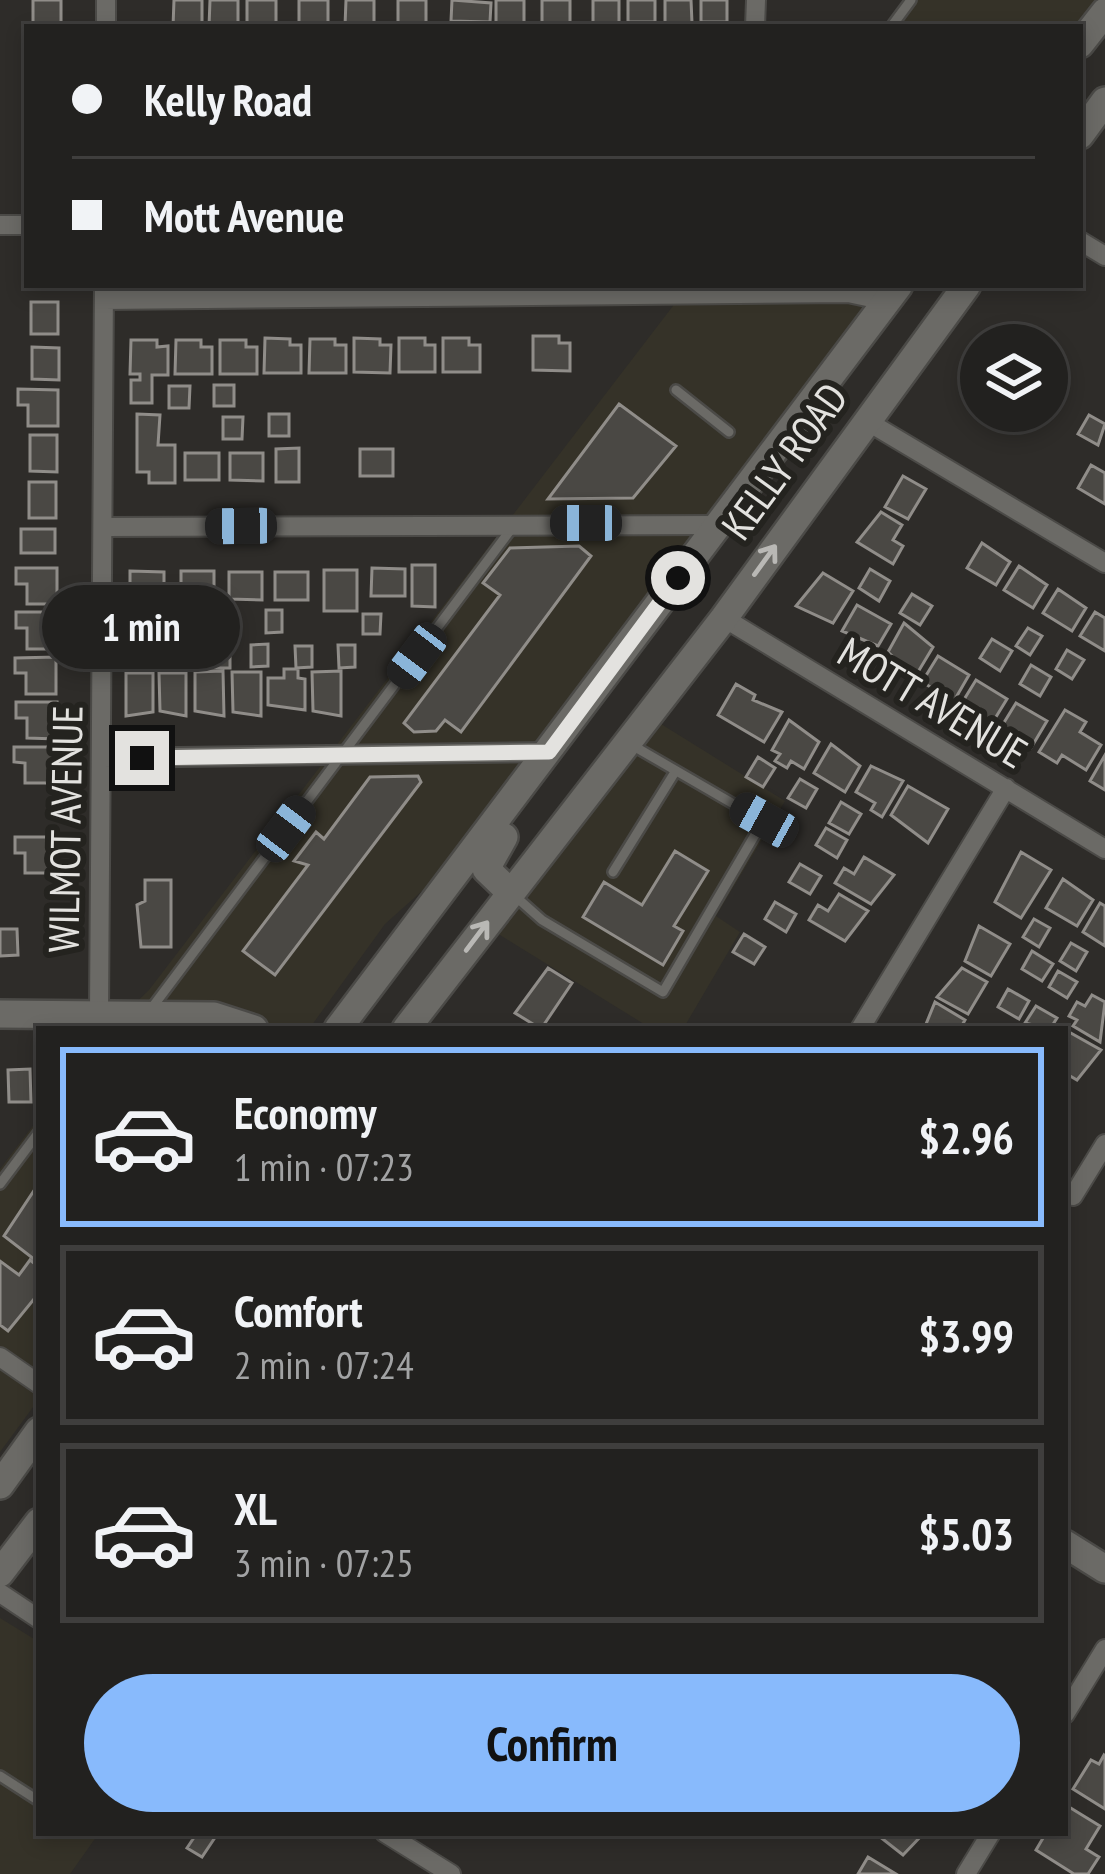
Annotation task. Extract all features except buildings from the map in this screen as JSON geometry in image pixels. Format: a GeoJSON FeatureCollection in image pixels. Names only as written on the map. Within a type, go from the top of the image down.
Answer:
{"type":"FeatureCollection","features":[{"type":"Feature","properties":{"kind":"street"},"geometry":{"type":"LineString","coordinates":[[1083,40],[1105,12]]}},
{"type":"Feature","properties":{"kind":"street"},"geometry":{"type":"LineString","coordinates":[[1083,131],[1105,101]]}},
{"type":"Feature","properties":{"kind":"street","name":"KELLY ROAD"},"geometry":{"type":"LineString","coordinates":[[408,1026],[724,618],[965,288]]}},
{"type":"Feature","properties":{"kind":"street"},"geometry":{"type":"LineString","coordinates":[[104,292],[849,289],[892,293],[930,333]]}},
{"type":"Feature","properties":{"kind":"street","name":"WILMOT AVENUE"},"geometry":{"type":"LineString","coordinates":[[104,292],[103,758],[123,1017]]}},
{"type":"Feature","properties":{"kind":"street","name":"KELLY ROAD"},"geometry":{"type":"LineString","coordinates":[[340,1026],[892,293]]}},
{"type":"Feature","properties":{"kind":"street"},"geometry":{"type":"LineString","coordinates":[[865,420],[1105,563]]}},
{"type":"Feature","properties":{"kind":"street"},"geometry":{"type":"LineString","coordinates":[[103,527],[718,525]]}},
{"type":"Feature","properties":{"kind":"street","name":"MOTT AVENUE"},"geometry":{"type":"LineString","coordinates":[[724,618],[1105,849]]}},
{"type":"Feature","properties":{"kind":"street"},"geometry":{"type":"LineString","coordinates":[[103,758],[543,759],[539,791],[487,863],[491,878],[511,893]]}},
{"type":"Feature","properties":{"kind":"street"},"geometry":{"type":"LineString","coordinates":[[862,1026],[1006,788]]}},
{"type":"Feature","properties":{"kind":"street"},"geometry":{"type":"LineString","coordinates":[[0,1014],[214,1016],[245,1026]]}},
{"type":"Feature","properties":{"kind":"street"},"geometry":{"type":"LineString","coordinates":[[1073,1196],[1105,1144]]}},
{"type":"Feature","properties":{"kind":"street"},"geometry":{"type":"LineString","coordinates":[[0,1357],[36,1382]]}},
{"type":"Feature","properties":{"kind":"street"},"geometry":{"type":"LineString","coordinates":[[0,1485],[36,1435]]}},
{"type":"Feature","properties":{"kind":"street"},"geometry":{"type":"LineString","coordinates":[[0,1574],[36,1526]]}},
{"type":"Feature","properties":{"kind":"street"},"geometry":{"type":"LineString","coordinates":[[1068,1546],[1105,1569]]}},
{"type":"Feature","properties":{"kind":"street"},"geometry":{"type":"LineString","coordinates":[[0,1593],[36,1616]]}},
{"type":"Feature","properties":{"kind":"street"},"geometry":{"type":"LineString","coordinates":[[1068,1709],[1105,1649]]}},
{"type":"Feature","properties":{"kind":"street"},"geometry":{"type":"LineString","coordinates":[[390,1836],[451,1874]]}},
{"type":"Feature","properties":{"kind":"street"},"geometry":{"type":"LineString","coordinates":[[966,1874],[989,1836]]}},
{"type":"Feature","properties":{"kind":"lane"},"geometry":{"type":"LineString","coordinates":[[892,24],[911,0]]}},
{"type":"Feature","properties":{"kind":"lane"},"geometry":{"type":"LineString","coordinates":[[676,390],[729,432]]}},
{"type":"Feature","properties":{"kind":"lane"},"geometry":{"type":"LineString","coordinates":[[123,1017],[343,755],[515,524]]}},
{"type":"Feature","properties":{"kind":"lane"},"geometry":{"type":"LineString","coordinates":[[511,893],[542,920],[663,992],[764,820],[627,742]]}},
{"type":"Feature","properties":{"kind":"lane"},"geometry":{"type":"LineString","coordinates":[[613,872],[675,772]]}},
{"type":"Feature","properties":{"kind":"lane"},"geometry":{"type":"LineString","coordinates":[[0,1184],[36,1136]]}},
{"type":"Feature","properties":{"kind":"lane"},"geometry":{"type":"LineString","coordinates":[[0,1776],[36,1799]]}},
{"type":"Feature","properties":{"kind":"shaded area"},"geometry":{"type":"Polygon","coordinates":[[[904,0],[1099,0],[1081,24],[886,24],[904,0]]]}},
{"type":"Feature","properties":{"kind":"shaded area"},"geometry":{"type":"Polygon","coordinates":[[[687,288],[878,288],[441,874],[385,924],[311,1026],[112,1026],[149,990],[687,288]]]}},
{"type":"Feature","properties":{"kind":"shaded area"},"geometry":{"type":"Polygon","coordinates":[[[653,719],[785,801],[716,916],[740,932],[685,1026],[647,1026],[492,930],[653,719]]]}},
{"type":"Feature","properties":{"kind":"shaded area"},"geometry":{"type":"Polygon","coordinates":[[[36,1122],[36,1403],[0,1452],[0,1169],[36,1122]]]}},
{"type":"Feature","properties":{"kind":"shaded area"},"geometry":{"type":"Polygon","coordinates":[[[0,1618],[36,1640],[36,1836],[97,1836],[70,1874],[0,1874],[0,1618]]]}},
{"type":"Feature","properties":{"kind":"route"},"geometry":{"type":"LineString","coordinates":[[142,758],[549,752],[678,578]]}}]}
